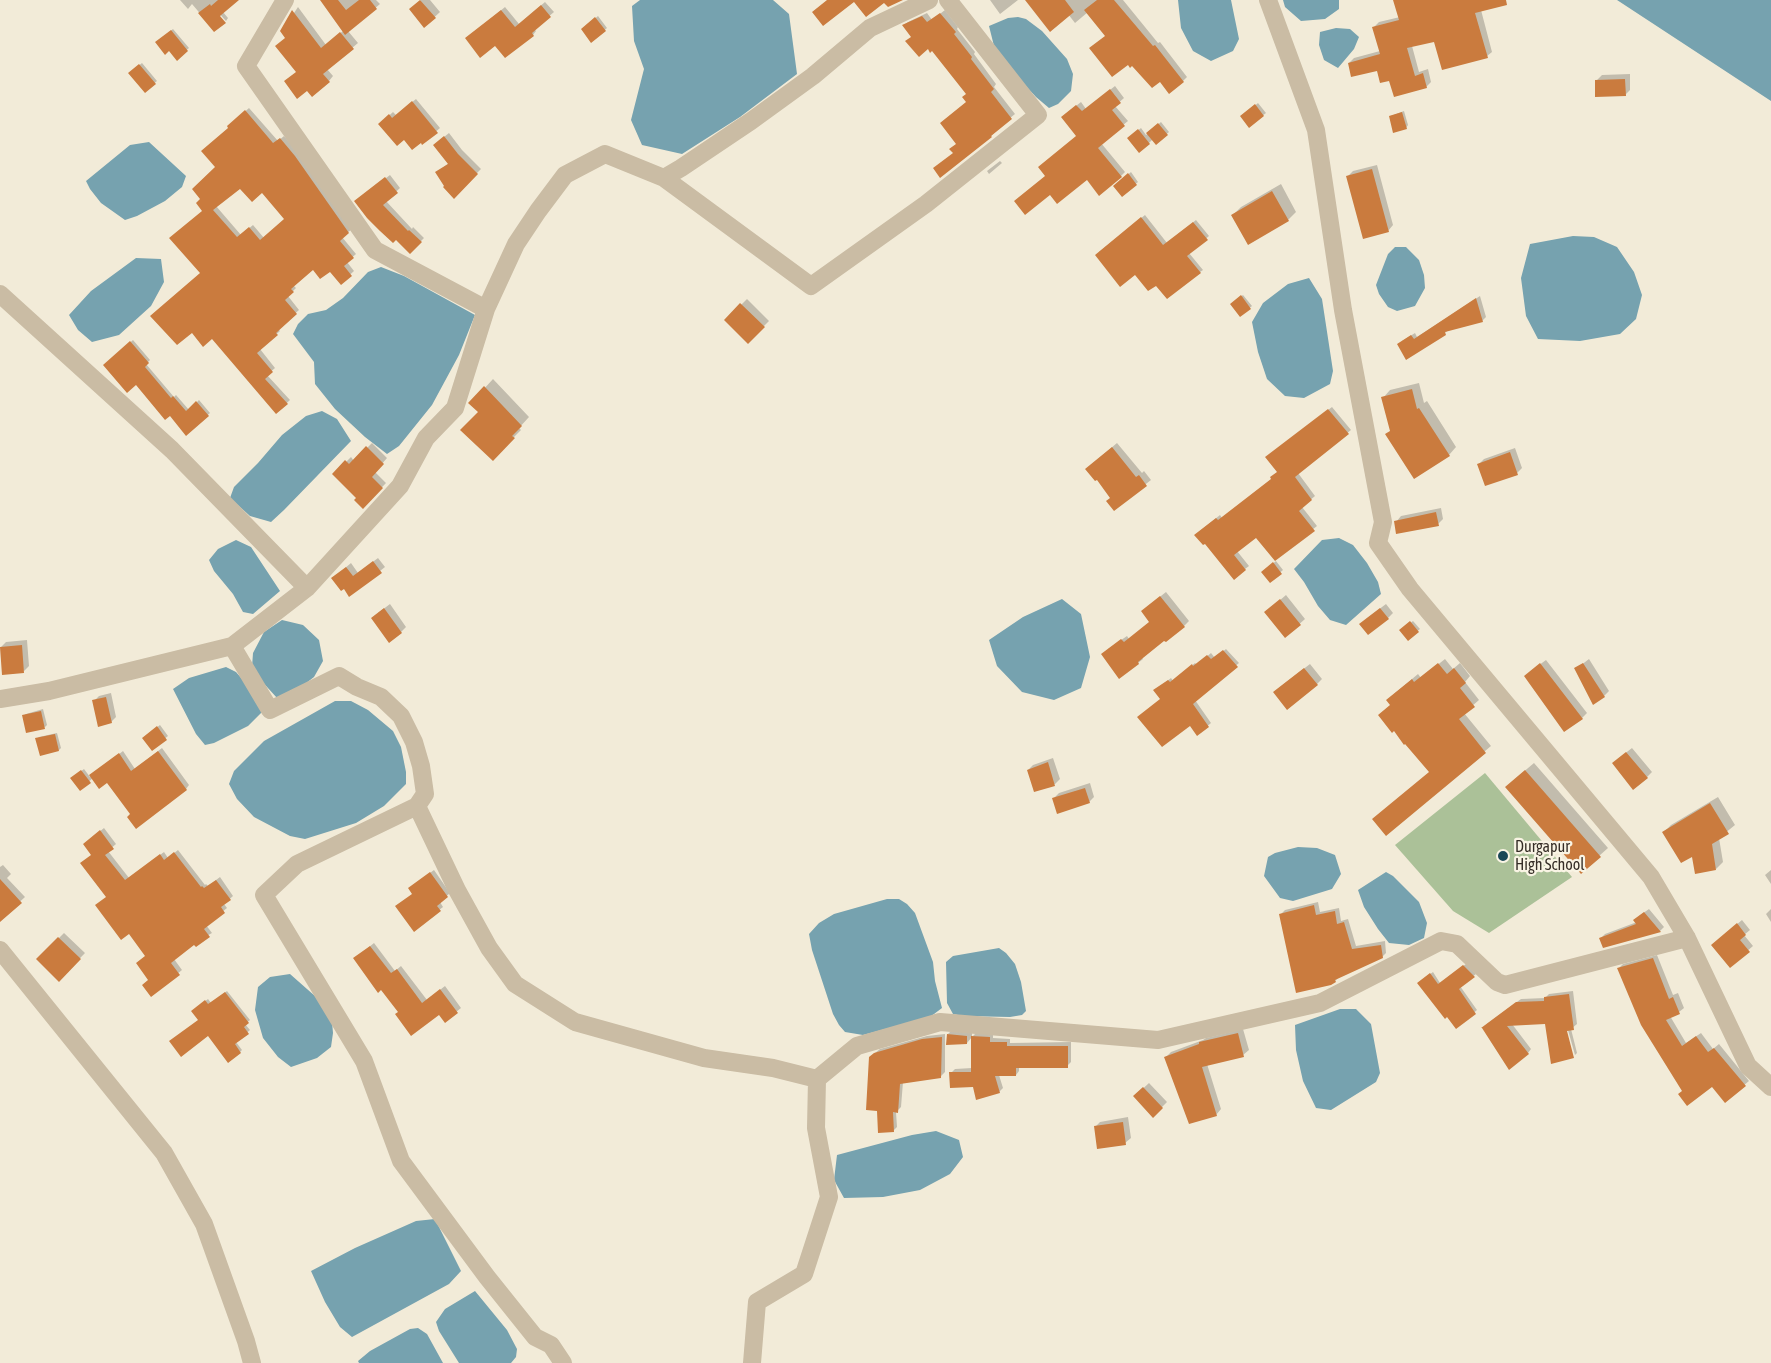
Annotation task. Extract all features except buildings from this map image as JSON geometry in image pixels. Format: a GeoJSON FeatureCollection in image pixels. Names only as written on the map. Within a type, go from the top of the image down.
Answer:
{"type":"FeatureCollection","features":[{"type":"Feature","properties":{"kind":"street"},"geometry":{"type":"LineString","coordinates":[[285,0],[246,66],[375,250],[486,309]]}},
{"type":"Feature","properties":{"kind":"street"},"geometry":{"type":"LineString","coordinates":[[663,178],[751,121],[813,76],[870,28],[929,0]]}},
{"type":"Feature","properties":{"kind":"street"},"geometry":{"type":"LineString","coordinates":[[0,699],[49,691],[232,646],[307,588],[400,486],[426,438],[454,408],[486,309],[516,244],[538,211],[565,176],[605,154],[663,178],[811,285],[926,204],[1038,114],[948,0]]}},
{"type":"Feature","properties":{"kind":"street"},"geometry":{"type":"LineString","coordinates":[[1268,0],[1316,130],[1343,310],[1383,522],[1378,543],[1410,589],[1651,877],[1687,938],[1748,1066],[1769,1089]]}},
{"type":"Feature","properties":{"kind":"street"},"geometry":{"type":"LineString","coordinates":[[0,294],[172,450],[307,588]]}},
{"type":"Feature","properties":{"kind":"street"},"geometry":{"type":"LineString","coordinates":[[232,646],[270,710],[339,676],[381,697],[401,716],[414,742],[421,766],[424,794],[417,806],[297,864],[264,895],[364,1061],[401,1161],[487,1277],[535,1336],[551,1345],[563,1363]]}},
{"type":"Feature","properties":{"kind":"street"},"geometry":{"type":"LineString","coordinates":[[417,806],[489,948],[514,984],[575,1022],[704,1058],[773,1068],[817,1079]]}},
{"type":"Feature","properties":{"kind":"street"},"geometry":{"type":"LineString","coordinates":[[752,1363],[757,1302],[804,1274],[829,1197],[816,1128],[817,1079],[856,1046],[940,1022],[1158,1040],[1320,1003],[1441,941],[1458,944],[1497,982],[1505,985],[1687,938]]}},
{"type":"Feature","properties":{"kind":"street"},"geometry":{"type":"LineString","coordinates":[[0,950],[164,1153],[204,1224],[252,1363]]}},
{"type":"Feature","properties":{"kind":"green space"},"geometry":{"type":"Polygon","coordinates":[[[1485,773],[1572,877],[1489,933],[1453,911],[1395,845],[1485,773]]]}},
{"type":"Feature","properties":{"kind":"water"},"geometry":{"type":"Polygon","coordinates":[[[640,0],[773,0],[789,14],[797,74],[740,117],[682,154],[642,145],[631,120],[644,69],[634,41],[632,6],[640,0]]]}},
{"type":"Feature","properties":{"kind":"water"},"geometry":{"type":"Polygon","coordinates":[[[1178,0],[1231,0],[1239,39],[1233,51],[1211,61],[1193,51],[1181,28],[1178,0]]]}},
{"type":"Feature","properties":{"kind":"water"},"geometry":{"type":"Polygon","coordinates":[[[1283,0],[1339,0],[1339,9],[1325,19],[1301,21],[1285,7],[1283,0]]]}},
{"type":"Feature","properties":{"kind":"water"},"geometry":{"type":"Polygon","coordinates":[[[1617,0],[1771,0],[1771,101],[1617,0]]]}},
{"type":"Feature","properties":{"kind":"water"},"geometry":{"type":"Polygon","coordinates":[[[1008,18],[1026,19],[1042,31],[1067,59],[1073,74],[1071,91],[1058,104],[1049,108],[996,54],[989,26],[1008,18]]]}},
{"type":"Feature","properties":{"kind":"water"},"geometry":{"type":"Polygon","coordinates":[[[1336,28],[1350,29],[1359,37],[1354,49],[1338,68],[1324,60],[1319,45],[1320,32],[1336,28]]]}},
{"type":"Feature","properties":{"kind":"water"},"geometry":{"type":"Polygon","coordinates":[[[149,142],[186,176],[182,187],[165,201],[125,220],[101,203],[86,181],[130,145],[149,142]]]}},
{"type":"Feature","properties":{"kind":"water"},"geometry":{"type":"Polygon","coordinates":[[[1573,236],[1594,237],[1617,247],[1634,272],[1642,295],[1636,319],[1620,334],[1580,341],[1538,339],[1526,316],[1521,278],[1530,244],[1573,236]]]}},
{"type":"Feature","properties":{"kind":"water"},"geometry":{"type":"Polygon","coordinates":[[[1395,247],[1406,247],[1419,260],[1425,288],[1415,306],[1397,311],[1388,307],[1376,285],[1388,254],[1395,247]]]}},
{"type":"Feature","properties":{"kind":"water"},"geometry":{"type":"Polygon","coordinates":[[[136,258],[161,259],[164,282],[151,306],[119,335],[92,342],[78,330],[69,315],[91,291],[136,258]]]}},
{"type":"Feature","properties":{"kind":"water"},"geometry":{"type":"Polygon","coordinates":[[[381,267],[404,276],[475,315],[459,355],[432,405],[399,446],[387,454],[335,409],[315,384],[314,362],[293,334],[298,324],[308,314],[326,310],[343,298],[368,272],[381,267]]]}},
{"type":"Feature","properties":{"kind":"water"},"geometry":{"type":"Polygon","coordinates":[[[1309,278],[1322,299],[1333,371],[1330,384],[1304,398],[1285,396],[1267,379],[1258,352],[1252,322],[1263,303],[1288,284],[1309,278]]]}},
{"type":"Feature","properties":{"kind":"water"},"geometry":{"type":"Polygon","coordinates":[[[322,411],[337,419],[351,441],[271,522],[250,516],[230,498],[234,487],[282,435],[306,416],[322,411]]]}},
{"type":"Feature","properties":{"kind":"water"},"geometry":{"type":"Polygon","coordinates":[[[1339,538],[1353,545],[1367,563],[1378,582],[1381,594],[1346,625],[1330,620],[1294,569],[1322,540],[1339,538]]]}},
{"type":"Feature","properties":{"kind":"water"},"geometry":{"type":"Polygon","coordinates":[[[236,540],[251,547],[280,591],[253,614],[243,612],[233,594],[214,571],[209,560],[218,549],[236,540]]]}},
{"type":"Feature","properties":{"kind":"water"},"geometry":{"type":"Polygon","coordinates":[[[1062,599],[1081,614],[1090,657],[1081,688],[1054,700],[1022,692],[997,666],[989,640],[1023,617],[1062,599]]]}},
{"type":"Feature","properties":{"kind":"water"},"geometry":{"type":"Polygon","coordinates":[[[282,620],[303,625],[319,640],[323,661],[314,677],[292,694],[277,698],[252,667],[253,653],[264,632],[282,620]]]}},
{"type":"Feature","properties":{"kind":"water"},"geometry":{"type":"Polygon","coordinates":[[[226,667],[236,672],[249,687],[263,711],[248,726],[214,743],[205,745],[196,734],[173,689],[189,678],[226,667]]]}},
{"type":"Feature","properties":{"kind":"water"},"geometry":{"type":"Polygon","coordinates":[[[335,701],[351,701],[368,710],[393,731],[401,747],[406,784],[384,806],[356,823],[305,839],[290,836],[254,817],[237,799],[229,784],[234,771],[264,741],[335,701]]]}},
{"type":"Feature","properties":{"kind":"water"},"geometry":{"type":"Polygon","coordinates":[[[1298,847],[1317,848],[1335,855],[1341,874],[1332,889],[1293,901],[1280,898],[1264,876],[1268,857],[1298,847]]]}},
{"type":"Feature","properties":{"kind":"water"},"geometry":{"type":"Polygon","coordinates":[[[1386,872],[1419,902],[1427,923],[1424,938],[1409,945],[1389,943],[1364,907],[1358,890],[1386,872]]]}},
{"type":"Feature","properties":{"kind":"water"},"geometry":{"type":"Polygon","coordinates":[[[887,899],[899,899],[915,913],[933,962],[942,1008],[930,1017],[863,1035],[845,1032],[833,1014],[809,934],[819,923],[834,914],[887,899]]]}},
{"type":"Feature","properties":{"kind":"water"},"geometry":{"type":"Polygon","coordinates":[[[999,948],[1015,964],[1026,1011],[1022,1015],[1010,1017],[953,1014],[947,1003],[946,962],[953,956],[999,948]]]}},
{"type":"Feature","properties":{"kind":"water"},"geometry":{"type":"Polygon","coordinates":[[[290,974],[324,1004],[332,1022],[333,1033],[331,1047],[317,1058],[291,1067],[278,1057],[263,1038],[255,1010],[258,987],[270,977],[290,974]]]}},
{"type":"Feature","properties":{"kind":"water"},"geometry":{"type":"Polygon","coordinates":[[[1340,1009],[1356,1009],[1371,1024],[1380,1073],[1376,1082],[1331,1110],[1316,1108],[1303,1081],[1296,1050],[1295,1025],[1340,1009]]]}},
{"type":"Feature","properties":{"kind":"water"},"geometry":{"type":"Polygon","coordinates":[[[936,1131],[959,1140],[963,1157],[950,1174],[920,1190],[883,1197],[844,1198],[834,1180],[837,1155],[936,1131]]]}},
{"type":"Feature","properties":{"kind":"water"},"geometry":{"type":"Polygon","coordinates":[[[435,1219],[461,1271],[449,1284],[352,1337],[340,1327],[325,1302],[311,1271],[355,1248],[416,1221],[435,1219]]]}},
{"type":"Feature","properties":{"kind":"water"},"geometry":{"type":"Polygon","coordinates":[[[475,1291],[507,1330],[517,1349],[516,1357],[511,1363],[459,1363],[439,1331],[436,1322],[445,1309],[475,1291]]]}},
{"type":"Feature","properties":{"kind":"water"},"geometry":{"type":"Polygon","coordinates":[[[418,1328],[427,1334],[443,1363],[359,1363],[358,1361],[370,1351],[410,1329],[418,1328]]]}},
{"type":"Feature","properties":{"kind":"place","name":"Durgapur High School"},"geometry":{"type":"Point","coordinates":[1503,856]}}]}
